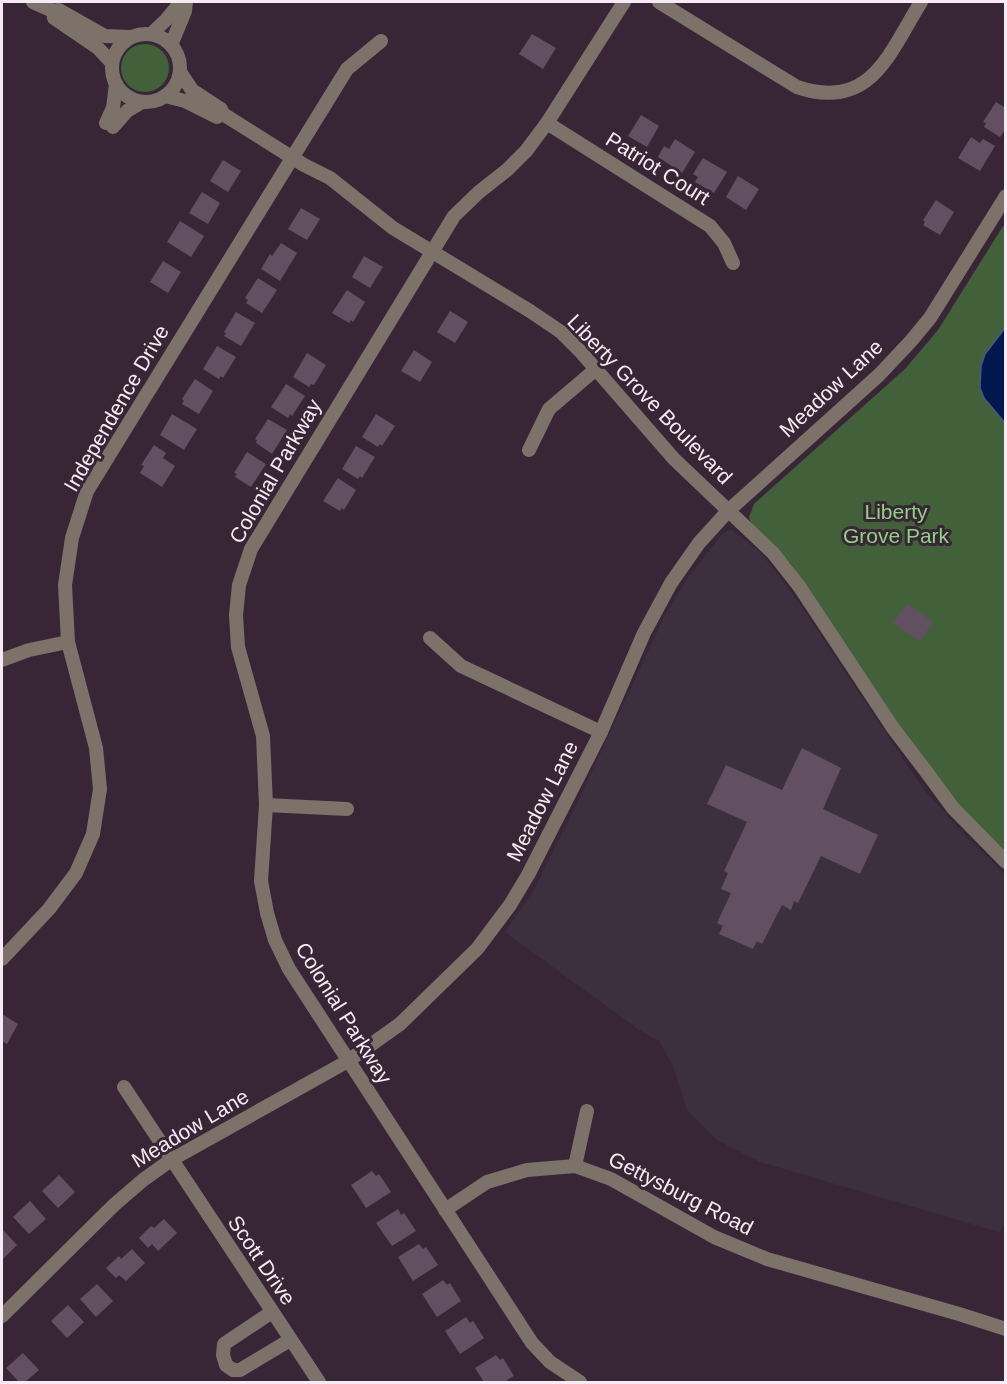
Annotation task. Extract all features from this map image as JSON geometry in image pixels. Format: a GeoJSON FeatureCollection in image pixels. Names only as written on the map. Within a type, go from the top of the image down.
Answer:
{"type":"FeatureCollection","features":[{"type":"Feature","properties":{"kind":"street"},"geometry":{"type":"LineString","coordinates":[[33,2],[52,11],[59,10],[105,36],[130,37],[151,34],[162,37],[177,53],[180,72],[175,86],[165,96],[154,101],[142,102],[123,93],[116,84],[112,74],[112,63],[121,44],[130,37]]}},
{"type":"Feature","properties":{"kind":"street"},"geometry":{"type":"LineString","coordinates":[[151,34],[181,2]]}},
{"type":"Feature","properties":{"kind":"street"},"geometry":{"type":"LineString","coordinates":[[171,45],[185,11],[186,2]]}},
{"type":"Feature","properties":{"kind":"street","name":"Colonial Parkway"},"geometry":{"type":"LineString","coordinates":[[580,1383],[549,1362],[532,1343],[289,969],[275,940],[261,881],[266,804],[262,736],[238,647],[236,615],[239,585],[251,549],[454,216],[526,151],[547,123],[624,2]]}},
{"type":"Feature","properties":{"kind":"street"},"geometry":{"type":"LineString","coordinates":[[659,2],[797,87],[814,93],[828,94],[843,93],[856,88],[878,71],[921,2]]}},
{"type":"Feature","properties":{"kind":"street"},"geometry":{"type":"LineString","coordinates":[[52,11],[54,18],[98,48],[112,63]]}},
{"type":"Feature","properties":{"kind":"street","name":"Independence Drive"},"geometry":{"type":"LineString","coordinates":[[2,959],[50,909],[76,873],[93,834],[100,789],[96,748],[68,642],[65,585],[72,538],[87,491],[347,69],[381,41]]}},
{"type":"Feature","properties":{"kind":"street","name":"Liberty Grove Boulevard"},"geometry":{"type":"LineString","coordinates":[[180,72],[192,90],[220,109],[223,114],[330,178],[386,224],[561,332],[596,369],[651,435],[773,553],[799,586],[906,745],[953,808],[1005,861]]}},
{"type":"Feature","properties":{"kind":"street"},"geometry":{"type":"LineString","coordinates":[[116,84],[109,125],[142,102]]}},
{"type":"Feature","properties":{"kind":"street","name":"Liberty Grove Boulevard"},"geometry":{"type":"LineString","coordinates":[[165,96],[179,98],[217,117],[223,114]]}},
{"type":"Feature","properties":{"kind":"street","name":"Patriot Court"},"geometry":{"type":"LineString","coordinates":[[547,123],[710,226],[724,243],[733,264]]}},
{"type":"Feature","properties":{"kind":"street","name":"Meadow Lane"},"geometry":{"type":"LineString","coordinates":[[2,1316],[114,1205],[171,1160],[348,1061],[400,1024],[477,950],[510,905],[528,875],[601,732],[644,633],[671,583],[699,543],[728,511],[879,375],[911,341],[935,310],[1005,196]]}},
{"type":"Feature","properties":{"kind":"street"},"geometry":{"type":"LineString","coordinates":[[529,450],[549,409],[596,369]]}},
{"type":"Feature","properties":{"kind":"street"},"geometry":{"type":"LineString","coordinates":[[430,638],[461,666],[601,732]]}},
{"type":"Feature","properties":{"kind":"street"},"geometry":{"type":"LineString","coordinates":[[2,660],[29,650],[68,642]]}},
{"type":"Feature","properties":{"kind":"street"},"geometry":{"type":"LineString","coordinates":[[266,804],[347,809]]}},
{"type":"Feature","properties":{"kind":"street","name":"Scott Drive"},"geometry":{"type":"LineString","coordinates":[[124,1087],[319,1383]]}},
{"type":"Feature","properties":{"kind":"street"},"geometry":{"type":"LineString","coordinates":[[575,1166],[586,1111]]}},
{"type":"Feature","properties":{"kind":"street","name":"Gettysburg Road"},"geometry":{"type":"LineString","coordinates":[[445,1210],[487,1182],[527,1170],[575,1166],[611,1179],[714,1238],[767,1259],[1005,1329]]}},
{"type":"Feature","properties":{"kind":"street"},"geometry":{"type":"LineString","coordinates":[[272,1312],[224,1344],[223,1355],[226,1365],[233,1370],[240,1370],[290,1340]]}},
{"type":"Feature","properties":{"kind":"shaded area"},"geometry":{"type":"Polygon","coordinates":[[[731,530],[762,554],[799,603],[924,790],[1005,875],[1005,1222],[999,1232],[760,1162],[717,1140],[687,1110],[673,1066],[659,1041],[638,1029],[505,932],[535,888],[665,615],[687,579],[719,538],[726,531],[731,530]]]}},
{"type":"Feature","properties":{"kind":"green space"},"geometry":{"type":"Polygon","coordinates":[[[140,44],[150,44],[162,51],[169,63],[169,73],[162,85],[150,92],[140,92],[125,81],[121,73],[121,63],[132,48],[140,44]]]}},
{"type":"Feature","properties":{"kind":"green space","name":"Liberty Grove Park"},"geometry":{"type":"Polygon","coordinates":[[[1005,223],[1005,855],[943,787],[791,564],[751,523],[749,517],[754,504],[905,369],[938,330],[1005,223]]]}},
{"type":"Feature","properties":{"kind":"water"},"geometry":{"type":"Polygon","coordinates":[[[1005,328],[1005,423],[984,398],[980,388],[981,366],[985,354],[1005,328]]]}},
{"type":"Feature","properties":{"kind":"building"},"geometry":{"type":"Polygon","coordinates":[[[532,34],[556,48],[543,69],[519,54],[532,34]]]}},
{"type":"Feature","properties":{"kind":"building"},"geometry":{"type":"Polygon","coordinates":[[[996,102],[1006,108],[1006,128],[1000,137],[984,127],[986,123],[983,122],[996,102]]]}},
{"type":"Feature","properties":{"kind":"building"},"geometry":{"type":"Polygon","coordinates":[[[641,115],[659,126],[647,147],[628,136],[641,115]]]}},
{"type":"Feature","properties":{"kind":"building"},"geometry":{"type":"Polygon","coordinates":[[[971,137],[980,143],[983,139],[995,146],[980,171],[958,158],[971,137]]]}},
{"type":"Feature","properties":{"kind":"building"},"geometry":{"type":"Polygon","coordinates":[[[675,139],[695,152],[682,173],[658,157],[664,146],[669,149],[675,139]]]}},
{"type":"Feature","properties":{"kind":"building"},"geometry":{"type":"Polygon","coordinates":[[[703,158],[727,172],[714,193],[695,182],[698,177],[693,174],[703,158]]]}},
{"type":"Feature","properties":{"kind":"building"},"geometry":{"type":"Polygon","coordinates":[[[223,160],[241,171],[228,192],[210,181],[223,160]]]}},
{"type":"Feature","properties":{"kind":"building"},"geometry":{"type":"Polygon","coordinates":[[[738,176],[759,189],[746,210],[726,197],[738,176]]]}},
{"type":"Feature","properties":{"kind":"building"},"geometry":{"type":"Polygon","coordinates":[[[202,192],[220,203],[208,224],[189,213],[202,192]]]}},
{"type":"Feature","properties":{"kind":"building"},"geometry":{"type":"Polygon","coordinates":[[[936,200],[954,212],[940,235],[923,225],[925,222],[923,220],[936,200]]]}},
{"type":"Feature","properties":{"kind":"building"},"geometry":{"type":"Polygon","coordinates":[[[301,208],[320,219],[307,240],[288,229],[301,208]]]}},
{"type":"Feature","properties":{"kind":"building"},"geometry":{"type":"Polygon","coordinates":[[[180,221],[204,236],[191,257],[167,242],[180,221]]]}},
{"type":"Feature","properties":{"kind":"building"},"geometry":{"type":"Polygon","coordinates":[[[281,243],[297,253],[280,281],[261,269],[270,254],[272,256],[281,243]]]}},
{"type":"Feature","properties":{"kind":"building"},"geometry":{"type":"Polygon","coordinates":[[[364,256],[383,267],[370,288],[352,277],[364,256]]]}},
{"type":"Feature","properties":{"kind":"building"},"geometry":{"type":"Polygon","coordinates":[[[163,261],[181,272],[168,293],[150,282],[163,261]]]}},
{"type":"Feature","properties":{"kind":"building"},"geometry":{"type":"Polygon","coordinates":[[[258,278],[277,290],[262,313],[246,303],[248,300],[245,298],[258,278]]]}},
{"type":"Feature","properties":{"kind":"building"},"geometry":{"type":"Polygon","coordinates":[[[347,290],[365,302],[353,322],[351,320],[349,323],[332,313],[347,290]]]}},
{"type":"Feature","properties":{"kind":"building"},"geometry":{"type":"Polygon","coordinates":[[[450,311],[468,322],[455,343],[437,332],[450,311]]]}},
{"type":"Feature","properties":{"kind":"building"},"geometry":{"type":"Polygon","coordinates":[[[236,312],[255,323],[241,346],[224,336],[236,312]]]}},
{"type":"Feature","properties":{"kind":"building"},"geometry":{"type":"Polygon","coordinates":[[[217,346],[236,357],[223,378],[221,376],[219,379],[203,369],[217,346]]]}},
{"type":"Feature","properties":{"kind":"building"},"geometry":{"type":"Polygon","coordinates":[[[414,350],[432,362],[420,382],[401,371],[414,350]]]}},
{"type":"Feature","properties":{"kind":"building"},"geometry":{"type":"Polygon","coordinates":[[[307,353],[326,365],[314,385],[311,384],[309,387],[293,377],[307,353]]]}},
{"type":"Feature","properties":{"kind":"building"},"geometry":{"type":"Polygon","coordinates":[[[195,379],[213,391],[199,414],[182,404],[184,401],[182,399],[195,379]]]}},
{"type":"Feature","properties":{"kind":"building"},"geometry":{"type":"Polygon","coordinates":[[[286,384],[305,396],[292,416],[290,414],[288,418],[271,407],[286,384]]]}},
{"type":"Feature","properties":{"kind":"building"},"geometry":{"type":"Polygon","coordinates":[[[172,414],[197,429],[184,450],[160,435],[172,414]]]}},
{"type":"Feature","properties":{"kind":"building"},"geometry":{"type":"Polygon","coordinates":[[[376,414],[395,426],[382,446],[380,444],[378,447],[362,437],[376,414]]]}},
{"type":"Feature","properties":{"kind":"building"},"geometry":{"type":"Polygon","coordinates":[[[268,419],[287,430],[272,454],[256,443],[255,439],[268,419]]]}},
{"type":"Feature","properties":{"kind":"building"},"geometry":{"type":"Polygon","coordinates":[[[154,445],[166,453],[163,458],[175,466],[162,487],[140,473],[144,466],[141,465],[154,445]]]}},
{"type":"Feature","properties":{"kind":"building"},"geometry":{"type":"Polygon","coordinates":[[[356,446],[375,457],[362,478],[360,476],[358,479],[342,469],[356,446]]]}},
{"type":"Feature","properties":{"kind":"building"},"geometry":{"type":"Polygon","coordinates":[[[247,452],[266,464],[251,487],[235,477],[237,474],[234,473],[247,452]]]}},
{"type":"Feature","properties":{"kind":"building"},"geometry":{"type":"Polygon","coordinates":[[[338,478],[356,490],[344,510],[341,508],[340,511],[323,501],[338,478]]]}},
{"type":"Feature","properties":{"kind":"building"},"geometry":{"type":"Polygon","coordinates":[[[907,604],[933,622],[920,641],[893,623],[907,604]]]}},
{"type":"Feature","properties":{"kind":"building"},"geometry":{"type":"Polygon","coordinates":[[[802,748],[841,768],[823,809],[878,835],[860,874],[821,856],[798,903],[794,901],[791,910],[782,905],[762,944],[757,941],[753,949],[719,934],[723,926],[717,923],[731,893],[721,889],[728,873],[724,871],[747,822],[707,804],[726,765],[782,790],[802,748]]]}},
{"type":"Feature","properties":{"kind":"building"},"geometry":{"type":"Polygon","coordinates":[[[2,1014],[18,1024],[7,1044],[2,1041],[2,1014]]]}},
{"type":"Feature","properties":{"kind":"building"},"geometry":{"type":"Polygon","coordinates":[[[372,1171],[376,1176],[379,1174],[391,1192],[366,1208],[351,1185],[372,1171]]]}},
{"type":"Feature","properties":{"kind":"building"},"geometry":{"type":"Polygon","coordinates":[[[59,1175],[75,1192],[58,1208],[42,1191],[59,1175]]]}},
{"type":"Feature","properties":{"kind":"building"},"geometry":{"type":"Polygon","coordinates":[[[30,1201],[46,1219],[29,1234],[13,1217],[30,1201]]]}},
{"type":"Feature","properties":{"kind":"building"},"geometry":{"type":"Polygon","coordinates":[[[398,1209],[401,1215],[404,1213],[416,1231],[392,1246],[376,1223],[398,1209]]]}},
{"type":"Feature","properties":{"kind":"building"},"geometry":{"type":"Polygon","coordinates":[[[164,1219],[177,1233],[158,1251],[152,1244],[148,1248],[139,1238],[151,1226],[154,1228],[164,1219]]]}},
{"type":"Feature","properties":{"kind":"building"},"geometry":{"type":"Polygon","coordinates":[[[2,1229],[17,1245],[2,1260],[2,1229]]]}},
{"type":"Feature","properties":{"kind":"building"},"geometry":{"type":"Polygon","coordinates":[[[419,1244],[423,1249],[426,1247],[438,1265],[413,1281],[398,1257],[419,1244]]]}},
{"type":"Feature","properties":{"kind":"building"},"geometry":{"type":"Polygon","coordinates":[[[132,1249],[145,1263],[126,1281],[119,1275],[116,1278],[106,1268],[119,1256],[121,1259],[132,1249]]]}},
{"type":"Feature","properties":{"kind":"building"},"geometry":{"type":"Polygon","coordinates":[[[443,1280],[447,1285],[450,1283],[461,1301],[437,1317],[422,1294],[443,1280]]]}},
{"type":"Feature","properties":{"kind":"building"},"geometry":{"type":"Polygon","coordinates":[[[97,1284],[113,1301],[96,1317],[80,1299],[97,1284]]]}},
{"type":"Feature","properties":{"kind":"building"},"geometry":{"type":"Polygon","coordinates":[[[68,1305],[84,1322],[67,1338],[51,1321],[68,1305]]]}},
{"type":"Feature","properties":{"kind":"building"},"geometry":{"type":"Polygon","coordinates":[[[466,1317],[470,1323],[473,1321],[484,1338],[460,1354],[445,1331],[466,1317]]]}},
{"type":"Feature","properties":{"kind":"building"},"geometry":{"type":"Polygon","coordinates":[[[23,1353],[39,1370],[25,1382],[19,1382],[6,1368],[23,1353]]]}},
{"type":"Feature","properties":{"kind":"building"},"geometry":{"type":"Polygon","coordinates":[[[496,1355],[500,1360],[503,1358],[514,1376],[504,1382],[484,1382],[475,1368],[496,1355]]]}}]}
